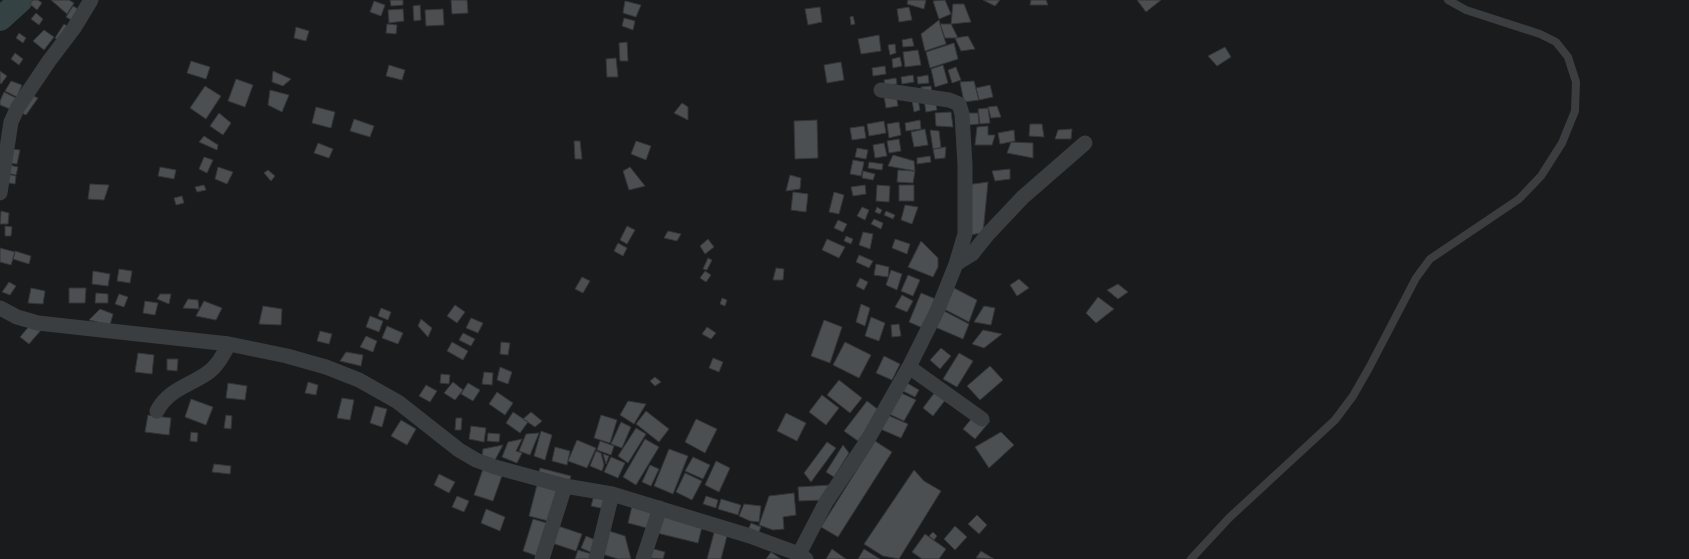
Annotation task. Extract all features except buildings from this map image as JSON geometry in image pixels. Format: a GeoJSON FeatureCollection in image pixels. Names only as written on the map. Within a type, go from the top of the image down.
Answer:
{"type":"FeatureCollection","features":[{"type":"Feature","properties":{"kind":"street"},"geometry":{"type":"LineString","coordinates":[[0,193],[10,129],[18,107],[74,28],[91,0]]}},
{"type":"Feature","properties":{"kind":"street"},"geometry":{"type":"LineString","coordinates":[[0,308],[17,317],[38,323],[229,344],[287,356],[326,367],[359,380],[398,402],[459,450],[476,460],[564,486],[612,494],[660,508],[750,536],[803,557],[826,502],[867,441],[910,367],[938,309],[956,264],[965,234],[965,165],[962,114],[959,104],[949,100],[880,90]]}},
{"type":"Feature","properties":{"kind":"street"},"geometry":{"type":"LineString","coordinates":[[956,264],[972,254],[1023,197],[1085,143]]}},
{"type":"Feature","properties":{"kind":"street"},"geometry":{"type":"LineString","coordinates":[[158,411],[161,404],[173,392],[206,374],[229,344]]}},
{"type":"Feature","properties":{"kind":"street"},"geometry":{"type":"LineString","coordinates":[[910,367],[982,419]]}},
{"type":"Feature","properties":{"kind":"street"},"geometry":{"type":"LineString","coordinates":[[542,559],[564,486]]}},
{"type":"Feature","properties":{"kind":"street"},"geometry":{"type":"LineString","coordinates":[[596,559],[612,494]]}},
{"type":"Feature","properties":{"kind":"street"},"geometry":{"type":"LineString","coordinates":[[644,559],[660,508]]}},
{"type":"Feature","properties":{"kind":"lane"},"geometry":{"type":"LineString","coordinates":[[1191,559],[1230,518],[1335,420],[1353,396],[1416,278],[1430,259],[1519,199],[1541,176],[1562,143],[1574,111],[1576,82],[1568,57],[1556,42],[1548,38],[1466,10],[1448,0]]}},
{"type":"Feature","properties":{"kind":"waterway"},"geometry":{"type":"LineString","coordinates":[[0,19],[21,0]]}}]}
